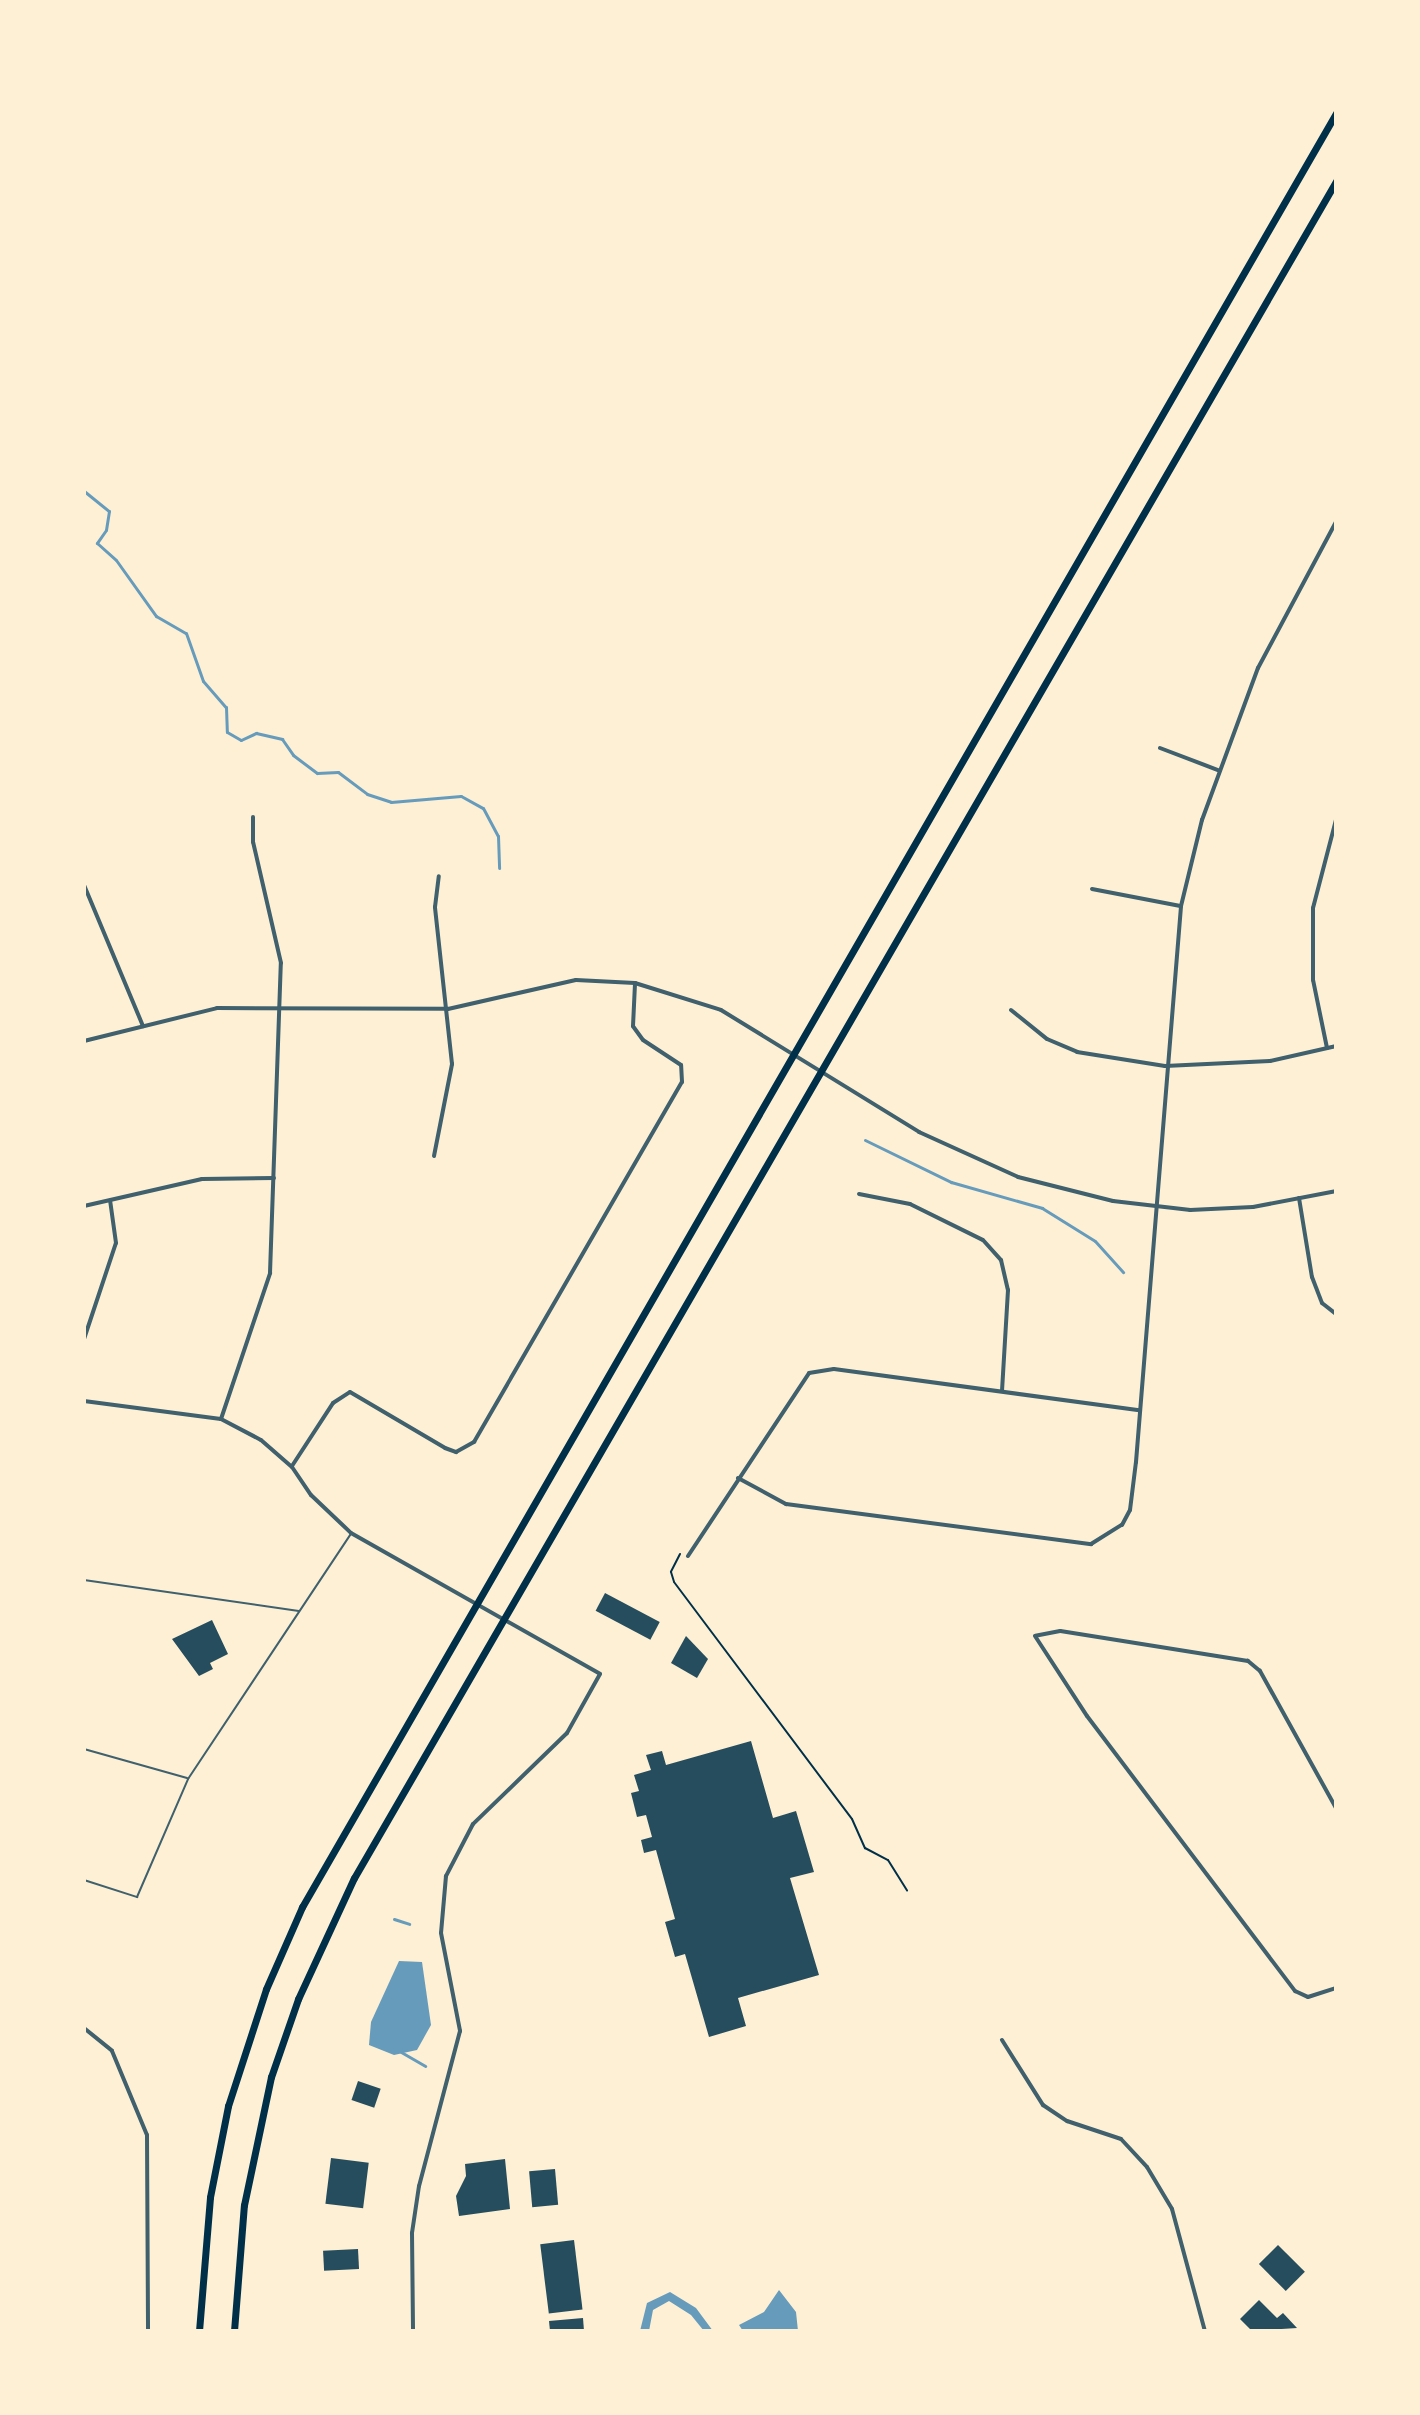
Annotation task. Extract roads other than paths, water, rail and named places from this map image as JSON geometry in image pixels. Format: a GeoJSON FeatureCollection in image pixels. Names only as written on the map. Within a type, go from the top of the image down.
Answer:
{"type":"FeatureCollection","features":[{"type":"Feature","properties":{"kind":"highway"},"geometry":{"type":"LineString","coordinates":[[199,2331],[217,2153],[234,2081],[266,1989],[328,1857],[1336,113]]}},
{"type":"Feature","properties":{"kind":"highway"},"geometry":{"type":"LineString","coordinates":[[234,2331],[239,2240],[251,2160],[298,1999],[354,1878],[1336,181]]}},
{"type":"Feature","properties":{"kind":"street"},"geometry":{"type":"LineString","coordinates":[[738,1478],[786,1504],[1091,1544],[1122,1525],[1130,1510],[1165,1066],[1181,906],[1218,770],[1258,668],[1336,522]]}},
{"type":"Feature","properties":{"kind":"street"},"geometry":{"type":"LineString","coordinates":[[1160,748],[1218,770]]}},
{"type":"Feature","properties":{"kind":"street"},"geometry":{"type":"LineString","coordinates":[[221,1419],[268,1284],[274,1178],[282,1009],[281,963],[253,842],[253,817]]}},
{"type":"Feature","properties":{"kind":"street"},"geometry":{"type":"LineString","coordinates":[[1327,1048],[1313,980],[1313,908],[1336,820]]}},
{"type":"Feature","properties":{"kind":"street"},"geometry":{"type":"LineString","coordinates":[[434,1156],[452,1064],[435,907],[439,876]]}},
{"type":"Feature","properties":{"kind":"street"},"geometry":{"type":"LineString","coordinates":[[84,885],[143,1026]]}},
{"type":"Feature","properties":{"kind":"street"},"geometry":{"type":"LineString","coordinates":[[1092,889],[1181,906]]}},
{"type":"Feature","properties":{"kind":"street"},"geometry":{"type":"LineString","coordinates":[[84,1041],[217,1008],[448,1009],[576,980],[635,983],[721,1010],[969,1159],[1069,1191],[1154,1206],[1253,1207],[1336,1191]]}},
{"type":"Feature","properties":{"kind":"street"},"geometry":{"type":"LineString","coordinates":[[292,1467],[333,1403],[350,1392],[445,1448],[456,1452],[474,1442],[682,1082],[681,1065],[643,1040],[633,1026],[635,983]]}},
{"type":"Feature","properties":{"kind":"street"},"geometry":{"type":"LineString","coordinates":[[1011,1010],[1047,1039],[1077,1052],[1165,1066],[1270,1061],[1336,1046]]}},
{"type":"Feature","properties":{"kind":"street"},"geometry":{"type":"LineString","coordinates":[[84,1206],[202,1179],[274,1178]]}},
{"type":"Feature","properties":{"kind":"street"},"geometry":{"type":"LineString","coordinates":[[859,1194],[910,1204],[983,1240],[1001,1260],[1008,1290],[1002,1390]]}},
{"type":"Feature","properties":{"kind":"street"},"geometry":{"type":"LineString","coordinates":[[1299,1198],[1312,1277],[1322,1303],[1336,1314]]}},
{"type":"Feature","properties":{"kind":"street"},"geometry":{"type":"LineString","coordinates":[[84,1339],[116,1243],[110,1200]]}},
{"type":"Feature","properties":{"kind":"street"},"geometry":{"type":"LineString","coordinates":[[688,1556],[809,1373],[834,1369],[1139,1410]]}},
{"type":"Feature","properties":{"kind":"street"},"geometry":{"type":"LineString","coordinates":[[84,1401],[221,1419],[261,1440],[292,1467],[320,1505],[351,1533],[600,1674],[567,1733],[473,1824],[446,1876],[441,1933],[460,2031],[417,2202],[413,2331]]}},
{"type":"Feature","properties":{"kind":"street"},"geometry":{"type":"LineString","coordinates":[[1336,1808],[1260,1671],[1237,1655],[1060,1631],[1035,1636],[1087,1716],[1295,1991],[1308,1997],[1336,1988]]}},
{"type":"Feature","properties":{"kind":"street"},"geometry":{"type":"LineString","coordinates":[[84,2028],[112,2051],[147,2135],[148,2331]]}},
{"type":"Feature","properties":{"kind":"street"},"geometry":{"type":"LineString","coordinates":[[1002,2040],[1043,2105],[1067,2121],[1121,2139],[1156,2180],[1172,2209],[1205,2331]]}},
{"type":"Feature","properties":{"kind":"lane"},"geometry":{"type":"LineString","coordinates":[[84,1880],[137,1897],[188,1779],[351,1533]]}},
{"type":"Feature","properties":{"kind":"lane"},"geometry":{"type":"LineString","coordinates":[[84,1580],[300,1611]]}},
{"type":"Feature","properties":{"kind":"lane"},"geometry":{"type":"LineString","coordinates":[[84,1749],[188,1779]]}},
{"type":"Feature","properties":{"kind":"water"},"geometry":{"type":"Polygon","coordinates":[[[399,1961],[422,1962],[431,2025],[417,2050],[394,2055],[369,2045],[371,2022],[399,1961]]]}},
{"type":"Feature","properties":{"kind":"water"},"geometry":{"type":"Polygon","coordinates":[[[779,2290],[796,2312],[798,2331],[743,2331],[739,2325],[764,2312],[779,2290]]]}},
{"type":"Feature","properties":{"kind":"water"},"geometry":{"type":"Polygon","coordinates":[[[670,2292],[696,2308],[713,2331],[704,2331],[691,2315],[669,2301],[653,2310],[649,2331],[640,2331],[647,2303],[670,2292]]]}},
{"type":"Feature","properties":{"kind":"waterway"},"geometry":{"type":"LineString","coordinates":[[84,491],[109,511],[106,530],[97,543],[116,560],[156,616],[186,633],[203,681],[226,707],[227,732],[241,740],[256,733],[282,739],[293,755],[317,773],[338,772],[367,794],[391,802],[461,796],[483,808],[498,836],[499,868]]}},
{"type":"Feature","properties":{"kind":"waterway"},"geometry":{"type":"LineString","coordinates":[[865,1140],[951,1182],[1042,1208],[1095,1241],[1123,1272]]}},
{"type":"Feature","properties":{"kind":"waterway"},"geometry":{"type":"LineString","coordinates":[[394,1919],[409,1924]]}},
{"type":"Feature","properties":{"kind":"waterway"},"geometry":{"type":"LineString","coordinates":[[401,2052],[425,2066]]}}]}
